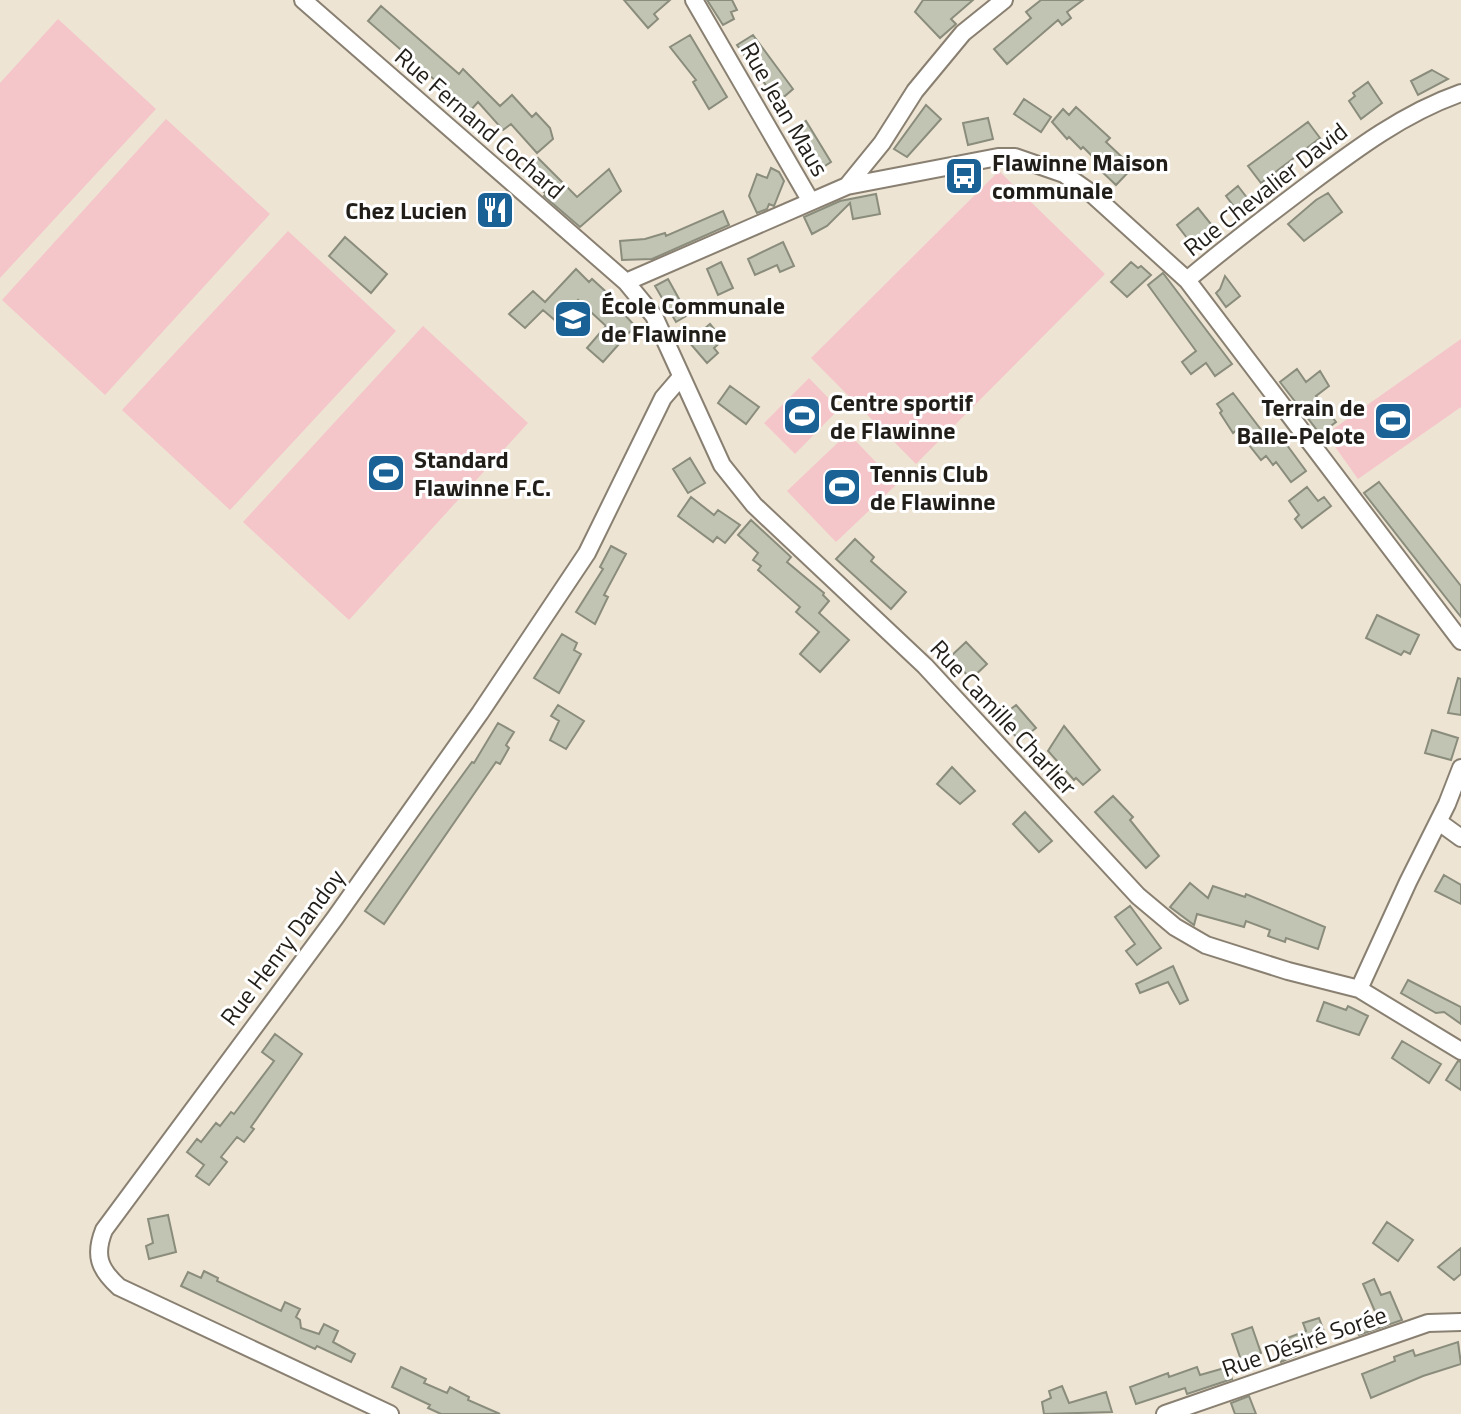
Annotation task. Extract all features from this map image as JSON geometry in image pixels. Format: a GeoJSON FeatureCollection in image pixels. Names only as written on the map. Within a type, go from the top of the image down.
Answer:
{"type":"FeatureCollection","features":[{"type":"Feature","properties":{"kind":"street","name":"Rue Fernand Cochard"},"geometry":{"type":"LineString","coordinates":[[303,0],[626,282]]}},
{"type":"Feature","properties":{"kind":"street","name":"Rue Jean Maus"},"geometry":{"type":"LineString","coordinates":[[694,0],[810,200]]}},
{"type":"Feature","properties":{"kind":"street"},"geometry":{"type":"LineString","coordinates":[[847,186],[882,143],[915,91],[963,33],[1004,0]]}},
{"type":"Feature","properties":{"kind":"street","name":"Rue Chevalier David"},"geometry":{"type":"LineString","coordinates":[[626,282],[847,186],[998,157],[1015,157],[1064,174],[1091,193],[1187,280],[1375,135],[1437,101],[1461,93]]}},
{"type":"Feature","properties":{"kind":"street"},"geometry":{"type":"LineString","coordinates":[[1187,280],[1461,641]]}},
{"type":"Feature","properties":{"kind":"street","name":"Rue Camille Charlier"},"geometry":{"type":"LineString","coordinates":[[626,282],[654,316],[722,465],[754,505],[925,666],[1138,896],[1175,927],[1206,945],[1359,989],[1461,1051]]}},
{"type":"Feature","properties":{"kind":"street","name":"Rue Henry Dandoy"},"geometry":{"type":"LineString","coordinates":[[390,1414],[119,1287],[99,1265],[97,1248],[104,1230],[335,918],[489,701],[587,553],[663,398],[681,377]]}},
{"type":"Feature","properties":{"kind":"street"},"geometry":{"type":"LineString","coordinates":[[1359,989],[1439,822],[1461,768]]}},
{"type":"Feature","properties":{"kind":"street"},"geometry":{"type":"LineString","coordinates":[[1439,822],[1461,838]]}},
{"type":"Feature","properties":{"kind":"street","name":"Rue Désiré Sorée"},"geometry":{"type":"LineString","coordinates":[[1165,1414],[1428,1323],[1461,1322]]}},
{"type":"Feature","properties":{"kind":"shaded area"},"geometry":{"type":"Polygon","coordinates":[[[58,19],[156,109],[0,278],[0,83],[58,19]]]}},
{"type":"Feature","properties":{"kind":"shaded area"},"geometry":{"type":"Polygon","coordinates":[[[166,119],[270,214],[105,395],[2,300],[166,119]]]}},
{"type":"Feature","properties":{"kind":"shaded area"},"geometry":{"type":"Polygon","coordinates":[[[999,171],[1105,274],[916,464],[811,358],[999,171]]]}},
{"type":"Feature","properties":{"kind":"shaded area"},"geometry":{"type":"Polygon","coordinates":[[[288,231],[396,331],[230,510],[122,410],[288,231]]]}},
{"type":"Feature","properties":{"kind":"shaded area","name":"Standard Flawinne F.C."},"geometry":{"type":"Polygon","coordinates":[[[423,326],[528,423],[349,620],[243,522],[423,326]]]}},
{"type":"Feature","properties":{"kind":"shaded area","name":"Terrain de Balle-Pelote"},"geometry":{"type":"Polygon","coordinates":[[[1461,339],[1461,407],[1358,479],[1326,434],[1461,339]]]}},
{"type":"Feature","properties":{"kind":"shaded area","name":"Centre sportif de Flawinne"},"geometry":{"type":"Polygon","coordinates":[[[809,378],[839,409],[795,454],[764,423],[809,378]]]}},
{"type":"Feature","properties":{"kind":"shaded area","name":"Tennis Club de Flawinne"},"geometry":{"type":"Polygon","coordinates":[[[848,433],[897,484],[836,542],[787,491],[848,433]]]}},
{"type":"Feature","properties":{"kind":"building"},"geometry":{"type":"Polygon","coordinates":[[[624,0],[670,0],[654,14],[658,19],[648,28],[624,0]]]}},
{"type":"Feature","properties":{"kind":"building"},"geometry":{"type":"Polygon","coordinates":[[[707,0],[732,0],[737,10],[731,12],[734,19],[723,25],[707,0]]]}},
{"type":"Feature","properties":{"kind":"building"},"geometry":{"type":"Polygon","coordinates":[[[923,0],[973,0],[951,19],[956,24],[940,38],[915,12],[923,0]]]}},
{"type":"Feature","properties":{"kind":"building"},"geometry":{"type":"Polygon","coordinates":[[[1041,0],[1083,0],[1067,12],[1071,18],[1062,25],[1058,20],[1007,64],[994,49],[1031,18],[1026,12],[1041,0]]]}},
{"type":"Feature","properties":{"kind":"building"},"geometry":{"type":"Polygon","coordinates":[[[381,6],[459,74],[463,69],[500,106],[512,95],[532,117],[536,113],[550,128],[553,139],[537,153],[511,124],[503,130],[478,102],[470,111],[420,67],[418,69],[406,58],[408,56],[368,21],[381,6]]]}},
{"type":"Feature","properties":{"kind":"building"},"geometry":{"type":"Polygon","coordinates":[[[690,35],[727,97],[709,109],[693,82],[696,80],[670,47],[690,35]]]}},
{"type":"Feature","properties":{"kind":"building"},"geometry":{"type":"Polygon","coordinates":[[[753,35],[793,89],[778,102],[737,45],[753,35]]]}},
{"type":"Feature","properties":{"kind":"building"},"geometry":{"type":"Polygon","coordinates":[[[1432,70],[1448,79],[1418,95],[1411,81],[1432,70]]]}},
{"type":"Feature","properties":{"kind":"building"},"geometry":{"type":"Polygon","coordinates":[[[1368,82],[1382,103],[1361,119],[1349,101],[1355,96],[1353,93],[1368,82]]]}},
{"type":"Feature","properties":{"kind":"building"},"geometry":{"type":"Polygon","coordinates":[[[1024,99],[1051,117],[1041,132],[1014,114],[1024,99]]]}},
{"type":"Feature","properties":{"kind":"building"},"geometry":{"type":"Polygon","coordinates":[[[926,105],[941,119],[907,157],[894,149],[926,105]]]}},
{"type":"Feature","properties":{"kind":"building"},"geometry":{"type":"Polygon","coordinates":[[[1076,107],[1110,138],[1106,142],[1124,159],[1128,155],[1137,163],[1116,185],[1098,168],[1101,165],[1083,147],[1081,149],[1069,137],[1067,139],[1052,122],[1063,109],[1069,115],[1076,107]]]}},
{"type":"Feature","properties":{"kind":"building"},"geometry":{"type":"Polygon","coordinates":[[[988,118],[993,139],[968,145],[963,123],[988,118]]]}},
{"type":"Feature","properties":{"kind":"building"},"geometry":{"type":"Polygon","coordinates":[[[806,121],[831,162],[814,173],[789,132],[806,121]]]}},
{"type":"Feature","properties":{"kind":"building"},"geometry":{"type":"Polygon","coordinates":[[[1308,122],[1320,138],[1261,183],[1248,166],[1308,122]]]}},
{"type":"Feature","properties":{"kind":"building"},"geometry":{"type":"Polygon","coordinates":[[[538,158],[577,197],[609,169],[621,191],[580,227],[544,196],[546,194],[523,172],[538,158]]]}},
{"type":"Feature","properties":{"kind":"building"},"geometry":{"type":"Polygon","coordinates":[[[771,168],[779,172],[784,181],[774,206],[769,204],[767,209],[757,213],[749,196],[757,174],[767,178],[771,168]]]}},
{"type":"Feature","properties":{"kind":"building"},"geometry":{"type":"Polygon","coordinates":[[[1238,186],[1251,203],[1239,213],[1226,196],[1238,186]]]}},
{"type":"Feature","properties":{"kind":"building"},"geometry":{"type":"Polygon","coordinates":[[[1328,193],[1342,212],[1304,241],[1288,224],[1328,193]]]}},
{"type":"Feature","properties":{"kind":"building"},"geometry":{"type":"Polygon","coordinates":[[[876,194],[880,214],[853,219],[850,203],[827,226],[812,234],[804,217],[840,201],[876,194]]]}},
{"type":"Feature","properties":{"kind":"building"},"geometry":{"type":"Polygon","coordinates":[[[1198,208],[1215,229],[1194,247],[1177,225],[1198,208]]]}},
{"type":"Feature","properties":{"kind":"building"},"geometry":{"type":"Polygon","coordinates":[[[723,211],[729,225],[652,259],[622,260],[620,241],[645,239],[665,233],[666,236],[723,211]]]}},
{"type":"Feature","properties":{"kind":"building"},"geometry":{"type":"Polygon","coordinates":[[[345,237],[387,274],[371,293],[329,256],[345,237]]]}},
{"type":"Feature","properties":{"kind":"building"},"geometry":{"type":"Polygon","coordinates":[[[783,242],[794,266],[780,272],[777,265],[755,275],[748,259],[783,242]]]}},
{"type":"Feature","properties":{"kind":"building"},"geometry":{"type":"Polygon","coordinates":[[[721,262],[733,288],[718,295],[707,269],[721,262]]]}},
{"type":"Feature","properties":{"kind":"building"},"geometry":{"type":"Polygon","coordinates":[[[1131,262],[1151,275],[1127,297],[1111,282],[1131,262]]]}},
{"type":"Feature","properties":{"kind":"building"},"geometry":{"type":"Polygon","coordinates":[[[576,269],[589,282],[592,279],[626,310],[624,314],[635,326],[603,362],[587,348],[606,326],[578,300],[557,322],[543,310],[525,328],[509,314],[533,291],[545,302],[576,269]]]}},
{"type":"Feature","properties":{"kind":"building"},"geometry":{"type":"Polygon","coordinates":[[[1163,273],[1232,364],[1215,376],[1206,363],[1191,374],[1182,362],[1196,351],[1148,285],[1163,273]]]}},
{"type":"Feature","properties":{"kind":"building"},"geometry":{"type":"Polygon","coordinates":[[[1225,276],[1240,296],[1226,307],[1216,293],[1225,276]]]}},
{"type":"Feature","properties":{"kind":"building"},"geometry":{"type":"Polygon","coordinates":[[[668,279],[688,315],[676,322],[655,286],[668,279]]]}},
{"type":"Feature","properties":{"kind":"building"},"geometry":{"type":"Polygon","coordinates":[[[710,324],[723,340],[714,348],[718,353],[707,363],[689,342],[710,324]]]}},
{"type":"Feature","properties":{"kind":"building"},"geometry":{"type":"Polygon","coordinates":[[[1297,369],[1306,382],[1320,371],[1329,386],[1316,396],[1336,422],[1320,434],[1280,382],[1297,369]]]}},
{"type":"Feature","properties":{"kind":"building"},"geometry":{"type":"Polygon","coordinates":[[[730,386],[759,407],[746,424],[718,403],[730,386]]]}},
{"type":"Feature","properties":{"kind":"building"},"geometry":{"type":"Polygon","coordinates":[[[1233,393],[1269,440],[1278,433],[1306,471],[1291,482],[1276,462],[1273,465],[1266,456],[1261,460],[1237,430],[1233,433],[1217,404],[1233,393]]]}},
{"type":"Feature","properties":{"kind":"building"},"geometry":{"type":"Polygon","coordinates":[[[690,458],[705,483],[688,493],[673,469],[690,458]]]}},
{"type":"Feature","properties":{"kind":"building"},"geometry":{"type":"Polygon","coordinates":[[[1379,482],[1461,586],[1461,617],[1364,493],[1379,482]]]}},
{"type":"Feature","properties":{"kind":"building"},"geometry":{"type":"Polygon","coordinates":[[[1307,487],[1318,501],[1324,497],[1331,506],[1302,528],[1295,519],[1299,515],[1289,501],[1307,487]]]}},
{"type":"Feature","properties":{"kind":"building"},"geometry":{"type":"Polygon","coordinates":[[[691,497],[714,515],[718,510],[740,525],[725,543],[717,537],[713,542],[678,516],[691,497]]]}},
{"type":"Feature","properties":{"kind":"building"},"geometry":{"type":"Polygon","coordinates":[[[751,520],[791,557],[787,562],[824,593],[829,601],[819,613],[849,640],[820,672],[800,654],[819,632],[796,612],[800,607],[758,570],[761,566],[753,560],[758,553],[738,535],[751,520]]]}},
{"type":"Feature","properties":{"kind":"building"},"geometry":{"type":"Polygon","coordinates":[[[855,539],[874,557],[871,561],[906,592],[891,609],[836,559],[855,539]]]}},
{"type":"Feature","properties":{"kind":"building"},"geometry":{"type":"Polygon","coordinates":[[[611,546],[626,554],[604,595],[608,597],[595,624],[576,612],[603,569],[600,567],[611,546]]]}},
{"type":"Feature","properties":{"kind":"building"},"geometry":{"type":"Polygon","coordinates":[[[1377,615],[1419,635],[1410,654],[1404,651],[1401,655],[1366,638],[1377,615]]]}},
{"type":"Feature","properties":{"kind":"building"},"geometry":{"type":"Polygon","coordinates":[[[562,634],[577,643],[574,650],[581,654],[559,693],[534,678],[562,634]]]}},
{"type":"Feature","properties":{"kind":"building"},"geometry":{"type":"Polygon","coordinates":[[[966,642],[987,664],[971,679],[950,657],[966,642]]]}},
{"type":"Feature","properties":{"kind":"building"},"geometry":{"type":"Polygon","coordinates":[[[1458,678],[1461,679],[1461,715],[1448,713],[1458,678]]]}},
{"type":"Feature","properties":{"kind":"building"},"geometry":{"type":"Polygon","coordinates":[[[558,705],[584,721],[566,749],[550,740],[559,721],[551,716],[558,705]]]}},
{"type":"Feature","properties":{"kind":"building"},"geometry":{"type":"Polygon","coordinates":[[[1016,705],[1036,728],[1020,741],[999,718],[1016,705]]]}},
{"type":"Feature","properties":{"kind":"building"},"geometry":{"type":"Polygon","coordinates":[[[498,723],[514,732],[500,764],[496,762],[384,924],[365,911],[474,763],[498,723]]]}},
{"type":"Feature","properties":{"kind":"building"},"geometry":{"type":"Polygon","coordinates":[[[1064,726],[1100,770],[1083,785],[1076,778],[1074,780],[1048,751],[1064,726]]]}},
{"type":"Feature","properties":{"kind":"building"},"geometry":{"type":"Polygon","coordinates":[[[1432,730],[1458,738],[1451,760],[1425,753],[1432,730]]]}},
{"type":"Feature","properties":{"kind":"building"},"geometry":{"type":"Polygon","coordinates":[[[952,767],[975,791],[960,804],[937,784],[952,767]]]}},
{"type":"Feature","properties":{"kind":"building"},"geometry":{"type":"Polygon","coordinates":[[[1113,796],[1133,817],[1130,820],[1159,856],[1146,868],[1095,812],[1113,796]]]}},
{"type":"Feature","properties":{"kind":"building"},"geometry":{"type":"Polygon","coordinates":[[[1025,812],[1052,841],[1039,852],[1013,824],[1025,812]]]}},
{"type":"Feature","properties":{"kind":"building"},"geometry":{"type":"Polygon","coordinates":[[[1444,875],[1461,885],[1461,904],[1435,891],[1444,875]]]}},
{"type":"Feature","properties":{"kind":"building"},"geometry":{"type":"Polygon","coordinates":[[[1190,883],[1208,898],[1213,886],[1245,897],[1246,894],[1325,927],[1318,949],[1286,938],[1285,942],[1268,936],[1270,930],[1246,921],[1244,927],[1197,914],[1194,925],[1170,907],[1190,883]]]}},
{"type":"Feature","properties":{"kind":"building"},"geometry":{"type":"Polygon","coordinates":[[[1130,906],[1161,948],[1137,965],[1126,951],[1135,944],[1115,917],[1130,906]]]}},
{"type":"Feature","properties":{"kind":"building"},"geometry":{"type":"Polygon","coordinates":[[[1173,966],[1188,1000],[1180,1004],[1168,982],[1140,993],[1136,984],[1173,966]]]}},
{"type":"Feature","properties":{"kind":"building"},"geometry":{"type":"Polygon","coordinates":[[[1408,980],[1461,1007],[1461,1024],[1444,1012],[1436,1013],[1401,993],[1408,980]]]}},
{"type":"Feature","properties":{"kind":"building"},"geometry":{"type":"Polygon","coordinates":[[[1324,1002],[1346,1010],[1348,1006],[1368,1016],[1359,1035],[1317,1021],[1324,1002]]]}},
{"type":"Feature","properties":{"kind":"building"},"geometry":{"type":"Polygon","coordinates":[[[275,1034],[302,1054],[251,1127],[254,1129],[244,1142],[237,1137],[221,1157],[227,1162],[209,1185],[196,1176],[204,1165],[187,1152],[197,1139],[201,1142],[216,1123],[220,1126],[231,1112],[234,1114],[274,1061],[262,1052],[275,1034]]]}},
{"type":"Feature","properties":{"kind":"building"},"geometry":{"type":"Polygon","coordinates":[[[1402,1041],[1441,1064],[1429,1083],[1392,1058],[1402,1041]]]}},
{"type":"Feature","properties":{"kind":"building"},"geometry":{"type":"Polygon","coordinates":[[[1458,1061],[1461,1062],[1461,1090],[1446,1080],[1458,1061]]]}},
{"type":"Feature","properties":{"kind":"building"},"geometry":{"type":"Polygon","coordinates":[[[168,1215],[176,1252],[149,1259],[146,1246],[153,1243],[148,1219],[168,1215]]]}},
{"type":"Feature","properties":{"kind":"building"},"geometry":{"type":"Polygon","coordinates":[[[1387,1222],[1413,1240],[1398,1261],[1373,1243],[1387,1222]]]}},
{"type":"Feature","properties":{"kind":"building"},"geometry":{"type":"Polygon","coordinates":[[[1461,1248],[1461,1274],[1454,1280],[1438,1267],[1461,1248]]]}},
{"type":"Feature","properties":{"kind":"building"},"geometry":{"type":"Polygon","coordinates":[[[204,1271],[218,1278],[217,1281],[281,1311],[285,1302],[300,1309],[296,1317],[300,1320],[301,1328],[319,1334],[324,1324],[338,1331],[333,1342],[355,1354],[351,1362],[317,1346],[315,1349],[181,1286],[188,1272],[201,1278],[204,1271]]]}},
{"type":"Feature","properties":{"kind":"building"},"geometry":{"type":"Polygon","coordinates":[[[1374,1279],[1381,1295],[1390,1292],[1402,1320],[1359,1335],[1355,1324],[1377,1316],[1363,1284],[1374,1279]]]}},
{"type":"Feature","properties":{"kind":"building"},"geometry":{"type":"Polygon","coordinates":[[[1319,1318],[1328,1342],[1281,1362],[1274,1343],[1306,1331],[1303,1323],[1319,1318]]]}},
{"type":"Feature","properties":{"kind":"building"},"geometry":{"type":"Polygon","coordinates":[[[1252,1327],[1261,1353],[1241,1360],[1232,1334],[1252,1327]]]}},
{"type":"Feature","properties":{"kind":"building"},"geometry":{"type":"Polygon","coordinates":[[[1458,1342],[1461,1364],[1371,1398],[1362,1374],[1413,1350],[1415,1356],[1458,1342]]]}},
{"type":"Feature","properties":{"kind":"building"},"geometry":{"type":"Polygon","coordinates":[[[401,1367],[426,1379],[424,1383],[447,1393],[450,1387],[469,1397],[468,1400],[500,1414],[441,1414],[428,1408],[430,1405],[392,1387],[401,1367]]]}},
{"type":"Feature","properties":{"kind":"building"},"geometry":{"type":"Polygon","coordinates":[[[1197,1367],[1200,1375],[1228,1367],[1232,1379],[1187,1394],[1185,1388],[1136,1404],[1130,1387],[1168,1373],[1169,1377],[1197,1367]]]}},
{"type":"Feature","properties":{"kind":"building"},"geometry":{"type":"Polygon","coordinates":[[[1062,1386],[1069,1403],[1106,1392],[1112,1412],[1044,1414],[1042,1402],[1051,1398],[1049,1391],[1062,1386]]]}},
{"type":"Feature","properties":{"kind":"building"},"geometry":{"type":"Polygon","coordinates":[[[1249,1396],[1256,1414],[1235,1414],[1231,1403],[1249,1396]]]}},
{"type":"Feature","properties":{"kind":"place","name":"Flawinne Maison communale"},"geometry":{"type":"Point","coordinates":[964,176]}},
{"type":"Feature","properties":{"kind":"place","name":"Chez Lucien"},"geometry":{"type":"Point","coordinates":[495,210]}},
{"type":"Feature","properties":{"kind":"place","name":"École Communale de Flawinne"},"geometry":{"type":"Point","coordinates":[573,319]}},
{"type":"Feature","properties":{"kind":"place","name":"Centre sportif de Flawinne"},"geometry":{"type":"Point","coordinates":[802,416]}},
{"type":"Feature","properties":{"kind":"place","name":"Terrain de Balle-Pelote"},"geometry":{"type":"Point","coordinates":[1393,421]}},
{"type":"Feature","properties":{"kind":"place","name":"Standard Flawinne F.C."},"geometry":{"type":"Point","coordinates":[386,473]}},
{"type":"Feature","properties":{"kind":"place","name":"Tennis Club de Flawinne"},"geometry":{"type":"Point","coordinates":[842,487]}}]}
